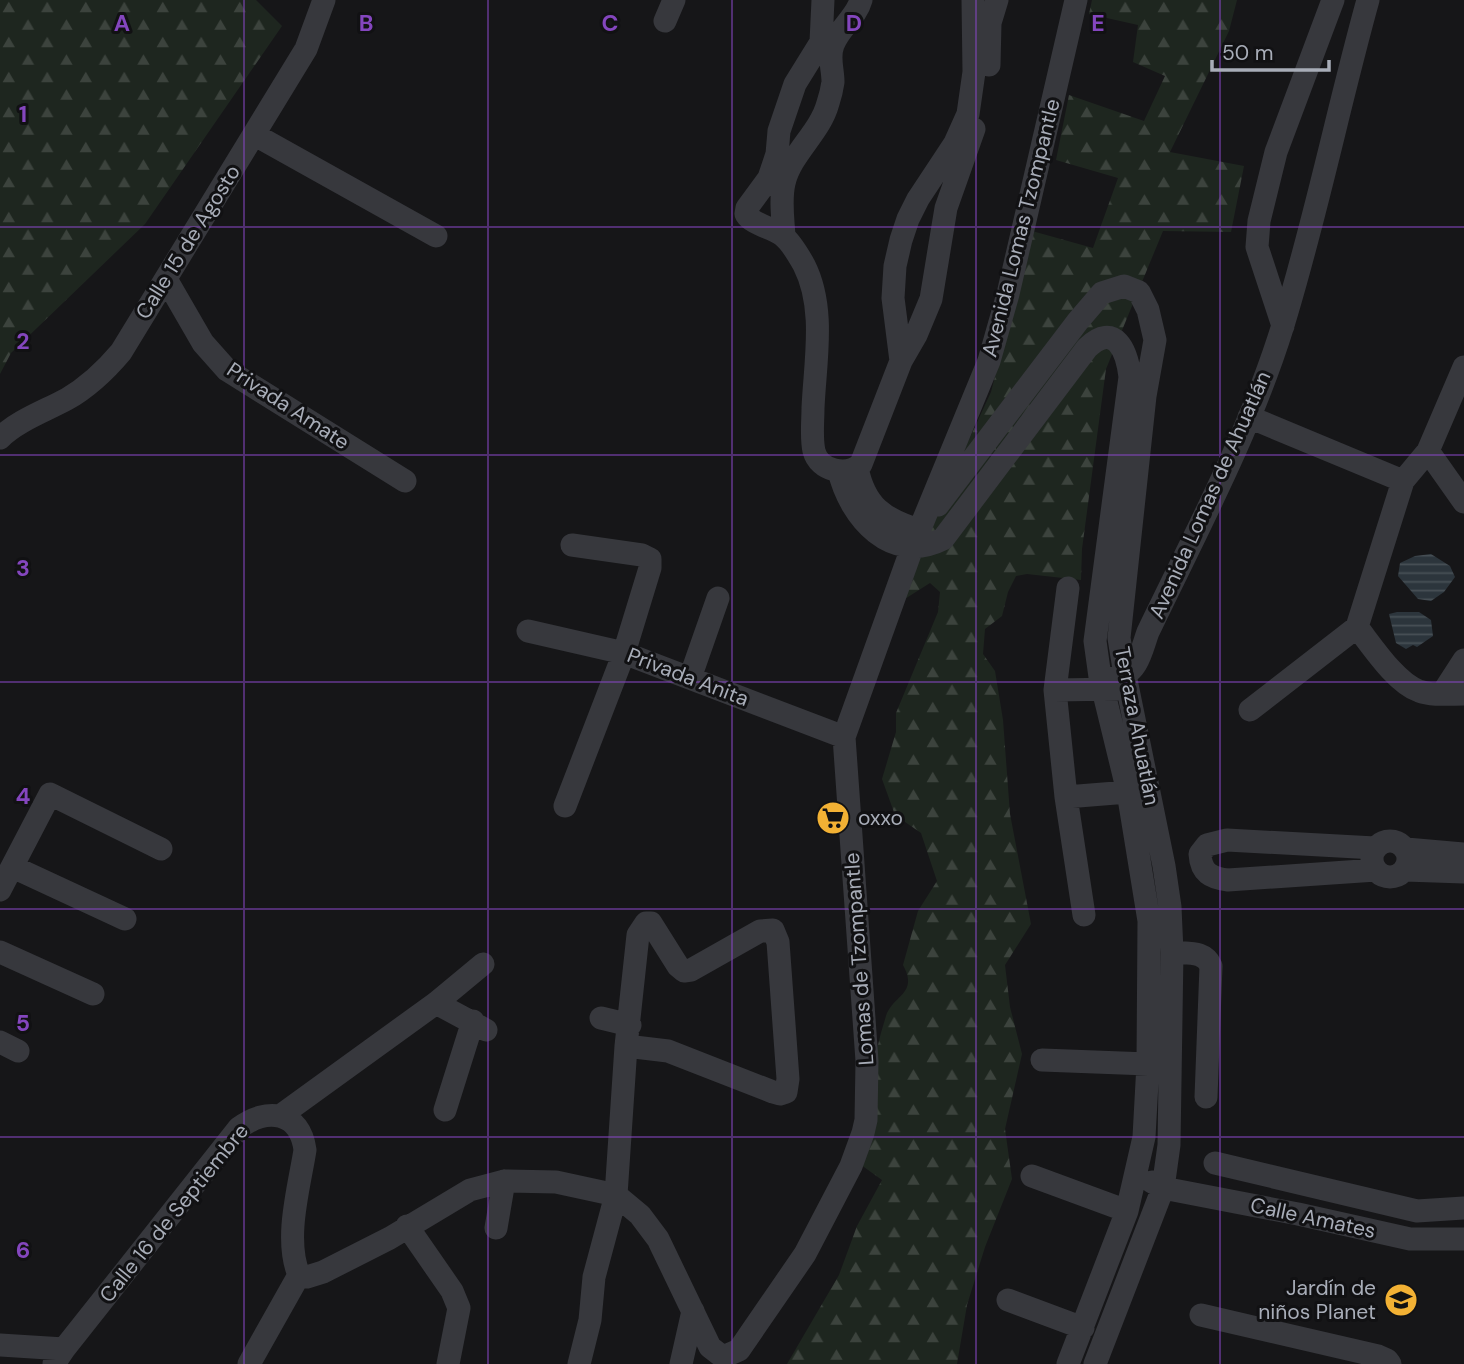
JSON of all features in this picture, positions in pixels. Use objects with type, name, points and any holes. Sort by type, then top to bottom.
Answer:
[{"type":"street","name":"Calle 15 de Agosto","points":[[0,438],[96,380],[121,352],[306,49],[324,0]]},
{"type":"street","points":[[823,0],[833,83],[827,106],[817,129],[800,152],[747,208],[746,214],[750,220],[784,236],[804,264],[816,303],[814,451],[824,465],[847,470],[861,464],[901,361],[916,335],[931,299],[946,208],[982,108],[982,74],[973,0]]},
{"type":"street","points":[[784,236],[776,180],[779,131],[795,84],[858,9],[861,0]]},
{"type":"street","points":[[901,361],[893,298],[895,266],[901,240],[918,199],[954,143],[968,114],[982,74],[996,0]]},
{"type":"street","name":"Avenida Lomas Tzompantle","points":[[916,539],[989,361],[1009,294],[1076,0]]},
{"type":"street","points":[[1283,326],[1257,247],[1259,221],[1276,152],[1333,0]]},
{"type":"street","name":"Avenida Lomas de Ahuatlán","points":[[1126,682],[1249,417],[1283,326],[1368,0]]},
{"type":"street","points":[[255,135],[436,236]]},
{"type":"street","name":"Privada Amate","points":[[166,278],[203,342],[227,370],[405,481]]},
{"type":"street","name":"Terraza Ahuatlán","points":[[1068,1364],[1127,1211],[1144,1137],[1148,1064],[1149,922],[1129,792],[1102,683],[1095,642],[1130,377],[1125,351],[1116,340],[1100,338],[1087,348],[943,539],[924,546],[916,539],[1078,321],[1102,293],[1124,286],[1139,292],[1148,310],[1156,340],[1145,396],[1119,638],[1170,907],[1172,952],[1168,1145],[1163,1188],[1096,1364]]},
{"type":"street","points":[[1250,710],[1357,627],[1403,481],[1428,452],[1464,368]]},
{"type":"street","points":[[1249,417],[1403,481]]},
{"type":"street","points":[[1428,452],[1464,502]]},
{"type":"street","points":[[847,470],[875,507],[916,539]]},
{"type":"street","name":"Lomas de Tzompantle","points":[[716,1358],[739,1350],[805,1254],[851,1166],[866,1120],[867,1061],[844,737],[916,539]]},
{"type":"street","points":[[565,806],[624,653],[650,568],[650,558],[642,555],[572,545]]},
{"type":"street","points":[[1068,588],[1055,690],[1066,797],[1084,915]]},
{"type":"street","points":[[690,678],[718,598]]},
{"type":"street","points":[[1357,627],[1387,664],[1408,684],[1420,691],[1453,694],[1464,660]]},
{"type":"street","name":"Privada Anita","points":[[528,631],[624,653],[844,737]]},
{"type":"street","points":[[1055,690],[1126,682]]},
{"type":"street","points":[[1066,797],[1129,792]]},
{"type":"street","points":[[0,890],[50,794],[161,849]]},
{"type":"street","points":[[1200,859],[1207,845],[1227,840],[1376,859],[1391,877],[1405,860],[1464,854]]},
{"type":"street","points":[[1376,859],[1385,841],[1391,841],[1402,845],[1405,860]]},
{"type":"street","points":[[1163,862],[1200,859]]},
{"type":"street","points":[[1200,859],[1207,874],[1213,878],[1228,880],[1376,859]]},
{"type":"street","points":[[1405,860],[1464,872]]},
{"type":"street","points":[[13,867],[125,919]]},
{"type":"street","points":[[579,1364],[590,1320],[594,1277],[616,1195],[628,1035],[638,935],[646,923],[651,923],[678,966],[684,971],[691,970],[760,931],[773,930],[777,936],[788,1079],[786,1092],[773,1092],[628,1035],[601,1018]]},
{"type":"street","points":[[0,952],[93,994]]},
{"type":"street","points":[[1172,952],[1202,954],[1212,965],[1206,1097]]},
{"type":"street","points":[[279,1116],[436,1003],[483,964]]},
{"type":"street","points":[[436,1003],[479,1026],[445,1110]]},
{"type":"street","points":[[1042,1060],[1148,1064]]},
{"type":"street","name":"Calle 16 de Septiembre","points":[[59,1356],[239,1128],[259,1116],[279,1116]]},
{"type":"street","points":[[279,1116],[299,1128],[304,1139],[305,1150],[292,1237],[294,1264],[299,1276]]},
{"type":"street","points":[[1144,1137],[1154,1138],[1168,1145]]},
{"type":"street","points":[[1215,1163],[1416,1211],[1464,1208]]},
{"type":"street","points":[[1138,1167],[1147,1179],[1163,1188]]},
{"type":"street","points":[[1032,1176],[1127,1211]]},
{"type":"street","points":[[299,1276],[307,1277],[323,1272],[470,1190],[504,1181],[555,1182],[616,1195],[640,1215],[650,1226],[716,1358]]},
{"type":"street","points":[[496,1228],[504,1181]]},
{"type":"street","name":"Calle Amates","points":[[1163,1188],[1410,1238],[1464,1239]]},
{"type":"street","points":[[408,1226],[452,1291],[459,1308],[448,1364]]},
{"type":"street","points":[[250,1364],[299,1276]]},
{"type":"street","points":[[1008,1300],[1083,1328]]},
{"type":"street","points":[[681,1364],[693,1311]]},
{"type":"street","points":[[1201,1315],[1378,1356],[1390,1364]]},
{"type":"street","points":[[0,1345],[59,1356]]},
{"type":"green space","points":[[0,0],[256,0],[282,26],[145,224],[11,353],[0,374]]},
{"type":"green space","points":[[1092,0],[1237,0],[1229,31],[1170,152],[1244,166],[1231,232],[1163,231],[1106,369],[1082,549],[1081,580],[1027,574],[1016,576],[1008,592],[1002,616],[985,629],[983,654],[995,671],[1003,720],[1010,814],[1031,924],[1005,965],[1010,1007],[1022,1054],[1005,1129],[1012,1179],[985,1247],[967,1305],[957,1364],[787,1364],[839,1275],[857,1226],[882,1180],[857,1162],[873,1070],[886,1016],[908,982],[903,965],[918,911],[937,881],[921,833],[895,815],[882,779],[896,732],[896,713],[938,612],[940,592],[930,583],[900,602],[907,574],[991,392],[1032,231],[1093,248],[1118,178],[1056,160],[1069,95],[1144,121],[1165,76],[1133,62],[1138,25],[1089,14]]},
{"type":"shaded area","points":[[1431,554],[1450,566],[1455,577],[1444,592],[1431,601],[1418,599],[1398,576],[1400,563],[1415,556]]},
{"type":"shaded area","points":[[1419,612],[1431,620],[1433,636],[1417,647],[1413,645],[1406,649],[1396,643],[1389,614]]},
{"type":"place","name":"oxxo","points":[[833,818]]},
{"type":"place","name":"Jardín de niños Planet","points":[[1401,1300]]}]
